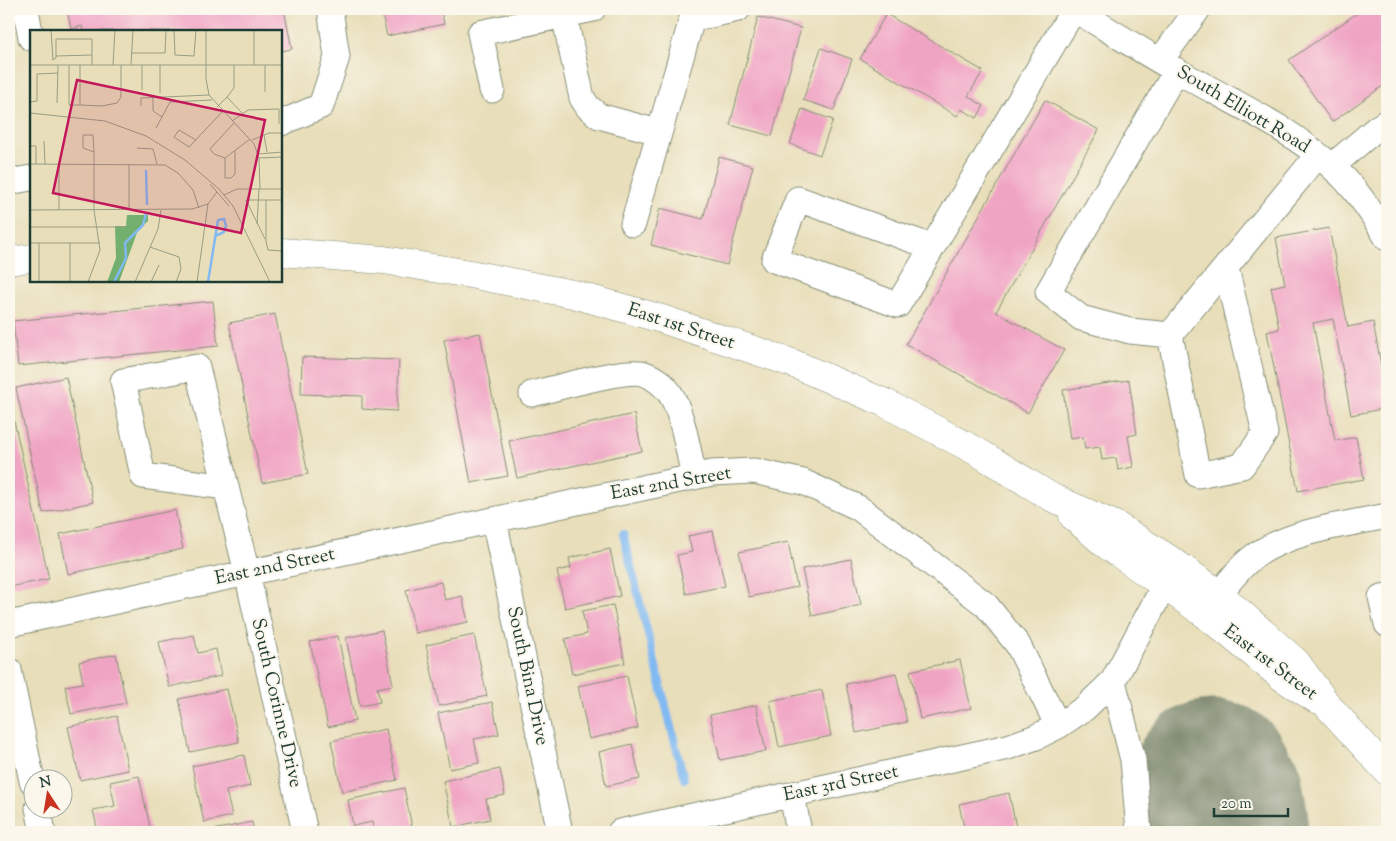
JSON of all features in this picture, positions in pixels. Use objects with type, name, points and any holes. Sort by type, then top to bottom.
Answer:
[{"type":"main road","name":"East 1st Street","points":[[282,252],[384,260],[573,294],[662,319],[792,363],[885,403],[976,451],[1051,497],[1117,526],[1169,559],[1219,594],[1296,662],[1328,706]]},
{"type":"main road","points":[[9,261],[30,258]]},
{"type":"main road","name":"East 1st Street","points":[[1051,497],[1104,543],[1205,614],[1282,677],[1328,706]]},
{"type":"main road","points":[[1328,706],[1387,771]]},
{"type":"street","points":[[26,9],[30,32]]},
{"type":"street","points":[[282,123],[320,106],[337,57],[330,9]]},
{"type":"street","points":[[492,90],[480,33],[593,9]]},
{"type":"street","points":[[632,224],[692,19],[738,9]]},
{"type":"street","points":[[932,247],[798,199],[774,260],[898,305],[1074,9]]},
{"type":"street","name":"South Elliott Road","points":[[1074,9],[1168,66],[1283,130],[1325,161],[1375,217],[1387,238]]},
{"type":"street","points":[[1170,335],[1130,331],[1081,318],[1048,292],[1198,9]]},
{"type":"street","points":[[564,15],[582,98],[588,107],[599,116],[658,132]]},
{"type":"street","points":[[1170,335],[1226,268],[1325,161],[1387,122]]},
{"type":"street","points":[[9,182],[30,178]]},
{"type":"street","points":[[1170,335],[1198,475],[1242,466],[1264,433],[1226,268]]},
{"type":"street","name":"South Corinne Drive","points":[[226,487],[143,476],[124,381],[197,368],[247,573],[305,832]]},
{"type":"street","points":[[532,394],[625,372],[644,373],[657,381],[670,393],[680,417],[694,477]]},
{"type":"street","name":"East 2nd Street","points":[[9,624],[712,473],[754,471],[803,482],[859,508],[986,605],[1018,645],[1058,726]]},
{"type":"street","points":[[1219,594],[1255,556],[1275,545],[1319,530],[1387,516]]},
{"type":"street","name":"South Bina Drive","points":[[494,520],[560,832]]},
{"type":"street","points":[[1058,726],[1085,708],[1113,681],[1164,586]]},
{"type":"street","points":[[1387,596],[1381,597],[1387,624]]},
{"type":"street","points":[[9,670],[29,768]]},
{"type":"street","points":[[1113,681],[1133,760],[1140,832]]},
{"type":"street","name":"East 3rd Street","points":[[620,832],[1008,747],[1036,737],[1058,726]]},
{"type":"street","points":[[792,795],[799,832]]},
{"type":"street","points":[[40,818],[43,832]]},
{"type":"building","points":[[67,9],[284,9],[292,49],[282,51],[282,30],[83,30],[82,26],[71,29]]},
{"type":"building","points":[[381,9],[441,9],[444,24],[387,36]]},
{"type":"building","points":[[1363,9],[1387,9],[1387,83],[1332,122],[1289,60]]},
{"type":"building","points":[[886,14],[983,71],[968,96],[984,106],[977,118],[961,109],[957,116],[860,59]]},
{"type":"building","points":[[758,17],[801,28],[772,136],[730,125]]},
{"type":"building","points":[[821,48],[852,59],[834,110],[803,100]]},
{"type":"building","points":[[1045,100],[1099,130],[996,312],[1064,350],[1028,413],[906,344]]},
{"type":"building","points":[[802,109],[833,120],[820,155],[790,144]]},
{"type":"building","points":[[719,157],[753,166],[727,265],[651,245],[660,208],[703,219]]},
{"type":"building","points":[[1329,228],[1348,327],[1373,322],[1387,397],[1387,408],[1351,415],[1333,319],[1313,323],[1335,441],[1356,437],[1364,479],[1298,491],[1267,332],[1279,329],[1271,287],[1285,284],[1276,238]]},
{"type":"building","points":[[213,301],[218,346],[18,366],[13,321]]},
{"type":"building","points":[[275,314],[308,474],[262,483],[229,323]]},
{"type":"building","points":[[480,333],[508,476],[471,483],[444,340]]},
{"type":"building","points":[[302,357],[399,360],[397,411],[362,409],[362,396],[301,394]]},
{"type":"building","points":[[66,377],[93,502],[43,513],[16,388]]},
{"type":"building","points":[[1129,380],[1137,434],[1128,436],[1133,467],[1118,470],[1116,458],[1102,460],[1100,447],[1085,449],[1083,437],[1070,439],[1063,390]]},
{"type":"building","points":[[9,398],[49,579],[9,587]]},
{"type":"building","points":[[634,414],[642,451],[517,478],[509,441]]},
{"type":"building","points":[[175,510],[183,549],[68,574],[60,534]]},
{"type":"building","points":[[713,531],[725,586],[686,594],[677,555],[692,552],[688,536]]},
{"type":"building","points":[[788,542],[797,587],[749,597],[739,552]]},
{"type":"building","points":[[610,549],[620,596],[565,608],[557,571],[571,568],[569,558]]},
{"type":"building","points":[[851,559],[861,605],[812,616],[802,569]]},
{"type":"building","points":[[441,582],[445,600],[462,596],[468,622],[415,633],[406,590]]},
{"type":"building","points":[[613,605],[625,663],[572,674],[565,639],[587,634],[582,611]]},
{"type":"building","points":[[382,630],[393,685],[377,688],[380,702],[360,706],[346,638]]},
{"type":"building","points":[[194,635],[198,653],[216,649],[221,676],[169,687],[159,642]]},
{"type":"building","points":[[474,635],[487,696],[439,706],[426,645]]},
{"type":"building","points":[[338,636],[355,721],[328,727],[310,642]]},
{"type":"building","points":[[116,654],[126,703],[71,714],[65,686],[83,683],[79,662]]},
{"type":"building","points":[[960,660],[971,708],[920,719],[910,671]]},
{"type":"building","points":[[896,673],[907,722],[856,733],[846,684]]},
{"type":"building","points":[[627,676],[638,728],[589,739],[578,686]]},
{"type":"building","points":[[227,689],[239,742],[190,752],[179,699]]},
{"type":"building","points":[[822,690],[831,736],[779,747],[770,701]]},
{"type":"building","points":[[492,702],[499,734],[474,739],[479,763],[450,769],[438,713]]},
{"type":"building","points":[[756,705],[766,751],[720,760],[710,715]]},
{"type":"building","points":[[117,716],[128,770],[80,780],[68,727]]},
{"type":"building","points":[[386,729],[397,780],[342,792],[331,741]]},
{"type":"building","points":[[632,744],[640,779],[606,786],[599,752]]},
{"type":"building","points":[[244,755],[250,786],[226,791],[232,816],[204,822],[192,766]]},
{"type":"building","points":[[500,769],[505,795],[486,799],[490,819],[453,827],[443,781]]},
{"type":"building","points":[[139,776],[151,832],[98,832],[93,810],[115,806],[110,782]]},
{"type":"building","points":[[404,788],[413,832],[374,832],[372,822],[353,826],[348,800]]},
{"type":"building","points":[[1009,793],[1017,832],[965,832],[959,804]]},
{"type":"building","points":[[252,822],[254,832],[208,832],[208,831]]},
{"type":"waterway","points":[[623,534],[684,779]]},
{"type":"taxiway","points":[[1213,782],[1231,768],[1256,767],[1268,776],[1275,815],[1275,832]]},
{"type":"runway","points":[[1213,782],[1215,832]]}]
